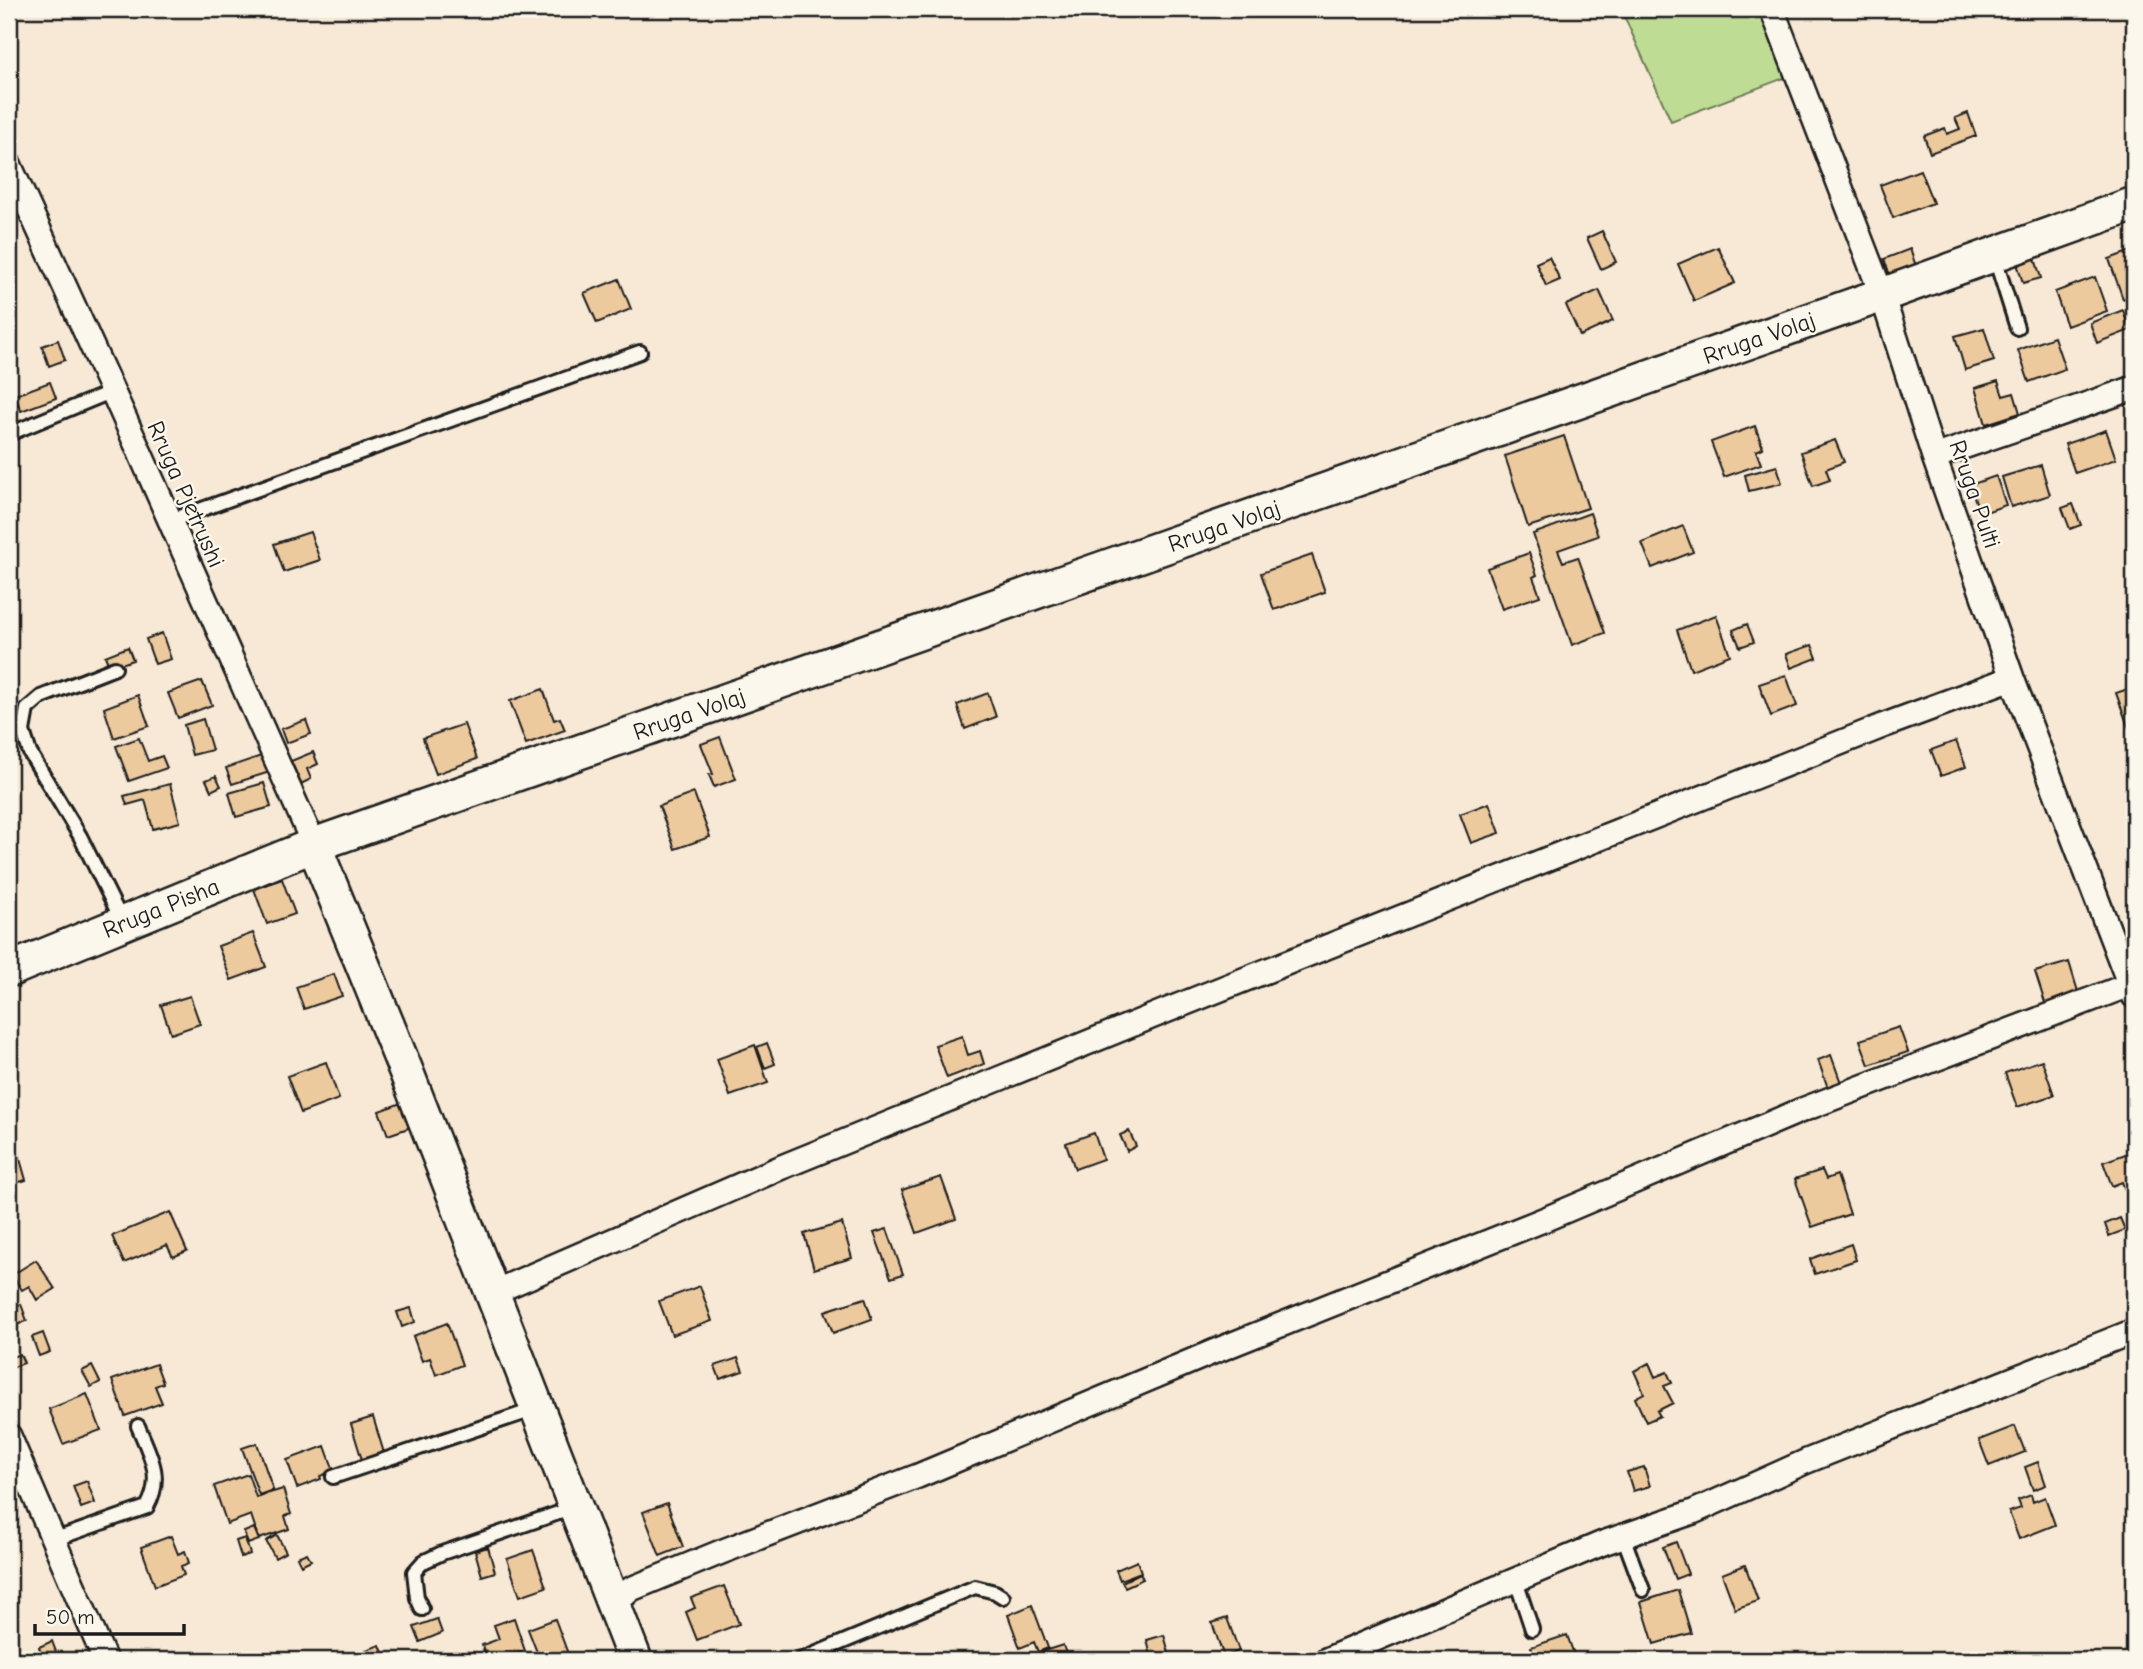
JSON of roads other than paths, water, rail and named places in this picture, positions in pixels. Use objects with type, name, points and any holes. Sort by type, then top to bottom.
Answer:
[{"type":"street","name":"Rruga Pulti","points":[[1772,9],[1882,295],[1934,457],[2012,678],[2133,988]]},
{"type":"street","name":"Rruga Pjetrushi","points":[[9,164],[113,391],[314,845]]},
{"type":"street","name":"Rruga Volaj","points":[[314,845],[1882,295],[2134,204]]},
{"type":"street","points":[[1934,457],[2134,388]]},
{"type":"street","points":[[492,1293],[782,1167],[1117,1030],[1872,730],[2012,678]]},
{"type":"street","points":[[314,845],[406,1071],[635,1660]]},
{"type":"street","name":"Rruga Pisha","points":[[9,970],[314,845]]},
{"type":"street","points":[[614,1605],[631,1589],[918,1476],[1802,1110],[2133,988]]},
{"type":"street","points":[[1326,1660],[1623,1536],[1693,1512],[1807,1461],[2134,1331]]},
{"type":"street","points":[[9,1436],[105,1660]]},
{"type":"lane","points":[[1994,254],[2017,328]]},
{"type":"lane","points":[[169,521],[640,352]]},
{"type":"lane","points":[[9,434],[113,391]]},
{"type":"lane","points":[[115,668],[41,697],[27,709],[23,731],[30,753],[80,836],[123,923]]},
{"type":"lane","points":[[333,1477],[536,1409]]},
{"type":"lane","points":[[53,1541],[147,1507],[155,1493],[156,1471],[138,1426]]},
{"type":"lane","points":[[422,1609],[417,1598],[414,1572],[423,1562],[577,1507]]},
{"type":"lane","points":[[1623,1536],[1643,1590]]},
{"type":"lane","points":[[1516,1581],[1532,1629]]},
{"type":"lane","points":[[800,1660],[975,1587],[1003,1597]]}]
